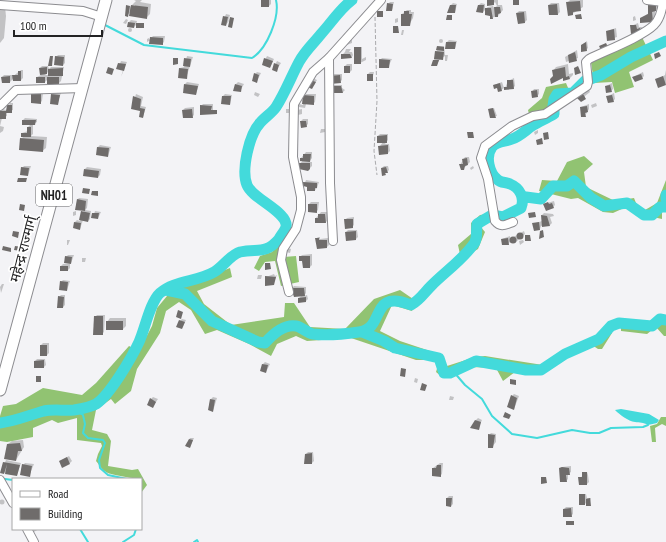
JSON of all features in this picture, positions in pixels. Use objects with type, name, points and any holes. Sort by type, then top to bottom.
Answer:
[{"type":"highway","name":"महेन्द्र राज्मार्ग्","points":[[0,390],[106,0]]},
{"type":"street","points":[[513,222],[503,226],[498,225],[494,216],[488,179],[481,158],[485,146],[519,122],[533,116],[545,114],[587,86],[588,80],[586,66],[589,59],[642,34],[654,25],[660,18],[664,1],[647,0]]},
{"type":"street","points":[[290,292],[280,260],[283,249],[300,220],[301,210],[301,197],[293,157],[294,104],[313,72],[329,58],[378,3]]},
{"type":"street","points":[[0,5],[83,11],[102,17]]},
{"type":"street","points":[[329,58],[330,183],[333,241]]},
{"type":"street","points":[[0,106],[16,90],[82,88]]},
{"type":"street","points":[[0,480],[12,501]]},
{"type":"street","points":[[28,530],[34,542]]},
{"type":"path","points":[[377,175],[374,151],[378,102],[374,28],[378,3]]},
{"type":"green space","points":[[642,37],[653,60],[629,72],[634,87],[615,93],[612,82],[594,83],[591,62]]},
{"type":"green space","points":[[566,83],[571,95],[545,112],[529,114],[528,110],[542,98],[546,87]]},
{"type":"green space","points":[[584,156],[593,164],[584,172],[586,187],[615,201],[634,198],[638,208],[645,210],[657,203],[666,180],[666,204],[662,213],[662,219],[653,217],[645,220],[629,208],[624,208],[613,213],[603,212],[578,198],[571,199],[539,191],[542,180],[557,181],[567,162]]},
{"type":"green space","points":[[489,214],[491,220],[480,226],[485,232],[478,249],[461,259],[458,245],[471,234],[471,223],[480,215]]},
{"type":"green space","points":[[278,244],[282,246],[284,257],[296,256],[299,282],[281,286],[275,261],[265,262],[259,271],[254,268],[260,256],[272,252]]},
{"type":"green space","points":[[230,268],[232,277],[197,291],[204,304],[231,325],[284,317],[285,303],[294,303],[310,327],[345,329],[374,299],[400,290],[416,301],[412,311],[392,305],[380,331],[400,341],[442,355],[447,366],[475,357],[485,356],[543,365],[554,360],[558,364],[532,374],[515,372],[503,381],[496,368],[471,367],[442,377],[436,372],[439,362],[432,360],[416,360],[351,338],[307,341],[296,336],[277,344],[271,356],[249,344],[217,330],[205,334],[191,310],[179,302],[166,311],[160,333],[137,369],[131,391],[115,404],[111,399],[96,410],[92,430],[107,434],[111,441],[108,466],[132,470],[138,469],[147,485],[142,492],[142,478],[124,477],[110,474],[100,466],[96,461],[102,446],[101,443],[77,440],[77,418],[58,423],[52,420],[33,428],[33,437],[7,442],[0,441],[0,416],[3,406],[16,404],[43,388],[82,395],[96,383],[129,346],[139,351],[152,326],[157,308],[167,296],[186,285]]},
{"type":"green space","points":[[666,316],[666,336],[664,336],[656,327],[647,334],[621,331],[621,322],[650,324]]},
{"type":"green space","points":[[612,323],[612,333],[602,349],[598,349],[592,345],[591,341]]},
{"type":"green space","points":[[661,417],[666,417],[666,426],[662,424],[655,428],[656,442],[652,442],[650,426],[657,424]]},
{"type":"water","points":[[621,409],[649,414],[659,420],[657,423],[648,425],[632,421],[624,418],[615,410]]},
{"type":"building","points":[[261,0],[269,0],[269,7],[261,7]]},
{"type":"building","points":[[487,0],[494,0],[494,5],[487,6]]},
{"type":"building","points":[[513,0],[519,0],[519,5],[513,5]]},
{"type":"building","points":[[580,1],[581,11],[573,12],[573,15],[568,16],[566,2]]},
{"type":"building","points":[[387,3],[393,4],[392,11],[386,11]]},
{"type":"building","points":[[557,4],[558,15],[549,15],[548,5]]},
{"type":"building","points":[[656,4],[656,11],[652,12],[653,22],[640,23],[640,18],[648,14],[648,5]]},
{"type":"building","points":[[126,5],[130,6],[128,17],[125,16]]},
{"type":"building","points":[[131,5],[148,7],[147,19],[129,16]]},
{"type":"building","points":[[450,5],[456,5],[455,13],[447,13]]},
{"type":"building","points":[[478,5],[484,5],[483,13],[476,12]]},
{"type":"building","points":[[494,7],[500,7],[501,13],[498,14],[498,17],[495,17]]},
{"type":"building","points":[[485,8],[491,8],[493,19],[490,19],[490,16],[485,15]]},
{"type":"building","points":[[377,11],[383,11],[383,17],[377,17]]},
{"type":"building","points":[[404,11],[409,11],[409,14],[412,14],[410,26],[401,26],[401,14],[404,14]]},
{"type":"building","points":[[524,12],[525,23],[518,24],[516,13]]},
{"type":"building","points":[[581,14],[582,19],[576,19],[575,15]]},
{"type":"building","points":[[447,15],[452,15],[452,20],[446,20]]},
{"type":"building","points":[[223,16],[228,17],[226,26],[221,25]]},
{"type":"building","points":[[230,17],[234,18],[232,28],[228,27]]},
{"type":"building","points":[[128,22],[135,23],[134,28],[127,27]]},
{"type":"building","points":[[136,23],[144,23],[144,28],[136,28]]},
{"type":"building","points":[[630,25],[636,25],[637,29],[640,28],[640,33],[631,34]]},
{"type":"building","points":[[393,26],[398,26],[399,33],[393,33]]},
{"type":"building","points":[[614,29],[615,40],[607,41],[606,31]]},
{"type":"building","points":[[150,37],[163,38],[163,45],[149,44]]},
{"type":"building","points":[[446,42],[456,42],[455,49],[445,49]]},
{"type":"building","points":[[586,42],[587,51],[581,52],[581,45]]},
{"type":"building","points":[[606,43],[608,47],[601,50],[599,46]]},
{"type":"building","points":[[437,46],[444,47],[444,51],[436,50]]},
{"type":"building","points":[[354,47],[361,47],[361,64],[354,64]]},
{"type":"building","points":[[435,51],[444,52],[443,60],[434,59]]},
{"type":"building","points":[[575,52],[577,61],[569,63],[568,55]]},
{"type":"building","points":[[659,52],[661,56],[655,59],[654,54]]},
{"type":"building","points":[[341,54],[350,54],[352,58],[341,59]]},
{"type":"building","points":[[50,56],[53,56],[52,66],[48,66]]},
{"type":"building","points":[[55,56],[64,57],[63,66],[54,65]]},
{"type":"building","points":[[173,58],[178,58],[178,64],[173,65]]},
{"type":"building","points":[[184,58],[191,59],[190,67],[183,66]]},
{"type":"building","points":[[264,58],[273,61],[270,68],[262,65]]},
{"type":"building","points":[[379,59],[390,60],[389,68],[379,68]]},
{"type":"building","points":[[433,60],[439,60],[437,66],[431,66]]},
{"type":"building","points":[[118,63],[126,64],[124,71],[116,69]]},
{"type":"building","points":[[274,63],[279,65],[277,72],[272,70]]},
{"type":"building","points":[[344,66],[350,66],[350,73],[344,73]]},
{"type":"building","points":[[578,66],[581,73],[575,75],[574,68]]},
{"type":"building","points":[[47,67],[47,74],[40,75],[39,68]]},
{"type":"building","points":[[108,67],[114,69],[112,75],[106,73]]},
{"type":"building","points":[[565,67],[566,77],[569,76],[570,79],[563,81],[563,78],[551,84],[550,79],[553,76],[552,70]]},
{"type":"building","points":[[63,68],[63,76],[48,76],[48,69]]},
{"type":"building","points":[[179,68],[188,69],[187,79],[178,78]]},
{"type":"building","points":[[18,71],[21,71],[21,81],[13,81],[12,75],[18,75]]},
{"type":"building","points":[[254,73],[259,75],[257,83],[252,81]]},
{"type":"building","points":[[367,74],[373,74],[373,81],[367,81]]},
{"type":"building","points":[[641,74],[643,79],[635,82],[632,77]]},
{"type":"building","points":[[340,75],[341,83],[330,84],[330,76]]},
{"type":"building","points":[[10,76],[10,83],[2,83],[1,77]]},
{"type":"building","points":[[663,76],[666,85],[658,88],[655,79]]},
{"type":"building","points":[[36,77],[45,77],[45,83],[36,83]]},
{"type":"building","points":[[47,77],[59,77],[59,84],[47,84]]},
{"type":"building","points":[[310,80],[316,82],[312,89],[307,87]]},
{"type":"building","points":[[507,80],[513,80],[514,89],[504,90],[504,87],[507,87]]},
{"type":"building","points":[[500,83],[502,91],[498,92],[497,88],[494,89],[493,85]]},
{"type":"building","points":[[184,84],[198,86],[196,95],[183,93]]},
{"type":"building","points":[[235,84],[242,86],[241,92],[233,91]]},
{"type":"building","points":[[610,85],[612,92],[606,93],[605,86]]},
{"type":"building","points":[[330,86],[341,86],[343,93],[330,93]]},
{"type":"building","points":[[537,90],[538,97],[532,98],[531,91]]},
{"type":"building","points":[[31,94],[41,94],[41,104],[31,103]]},
{"type":"building","points":[[51,94],[60,95],[58,105],[50,104]]},
{"type":"building","points":[[583,94],[586,99],[581,102],[577,98]]},
{"type":"building","points":[[303,95],[314,96],[314,105],[302,104]]},
{"type":"building","points":[[612,95],[614,102],[608,103],[606,96]]},
{"type":"building","points":[[133,96],[141,99],[140,108],[145,109],[143,118],[139,117],[140,111],[131,109]]},
{"type":"building","points":[[222,96],[231,96],[230,105],[221,104]]},
{"type":"building","points":[[7,105],[12,105],[12,113],[6,113],[6,119],[0,119],[0,111],[6,111]]},
{"type":"building","points":[[200,105],[212,106],[211,110],[217,110],[217,114],[200,115]]},
{"type":"building","points":[[587,106],[588,112],[585,113],[586,117],[581,117],[580,107]]},
{"type":"building","points":[[493,108],[496,118],[490,118],[488,109]]},
{"type":"building","points":[[192,109],[193,118],[183,118],[182,110]]},
{"type":"building","points":[[22,120],[36,120],[35,125],[22,125]]},
{"type":"building","points":[[300,121],[306,121],[307,127],[301,128]]},
{"type":"building","points":[[27,127],[31,127],[31,137],[21,137],[21,133],[27,133]]},
{"type":"building","points":[[467,132],[473,132],[474,138],[468,138]]},
{"type":"building","points":[[548,132],[549,139],[544,140],[543,133]]},
{"type":"building","points":[[387,135],[387,143],[377,143],[377,136]]},
{"type":"building","points":[[20,138],[44,140],[43,152],[19,150]]},
{"type":"building","points":[[542,138],[543,144],[537,145],[536,140]]},
{"type":"building","points":[[388,145],[388,154],[379,155],[378,146]]},
{"type":"building","points":[[97,147],[109,148],[108,157],[96,155]]},
{"type":"building","points":[[303,154],[311,154],[310,162],[300,161],[300,158],[303,158]]},
{"type":"building","points":[[467,158],[468,165],[465,166],[464,170],[461,170],[459,164],[463,164],[462,159]]},
{"type":"building","points":[[299,163],[310,163],[310,169],[308,171],[299,169]]},
{"type":"building","points":[[21,167],[29,168],[28,176],[20,175]]},
{"type":"building","points":[[386,167],[388,173],[385,173],[386,175],[382,176],[381,168]]},
{"type":"building","points":[[84,169],[99,171],[98,178],[83,176]]},
{"type":"building","points":[[18,178],[27,178],[26,182],[17,182]]},
{"type":"building","points":[[303,182],[317,183],[317,188],[315,188],[315,191],[307,191],[307,187],[303,186]]},
{"type":"building","points":[[83,188],[90,189],[89,194],[82,193]]},
{"type":"building","points":[[92,191],[98,191],[98,196],[91,195]]},
{"type":"building","points":[[77,199],[86,201],[85,211],[75,210]]},
{"type":"building","points":[[548,202],[549,204],[552,203],[554,208],[546,211],[543,204]]},
{"type":"building","points":[[20,204],[25,205],[24,211],[19,210]]},
{"type":"building","points":[[308,204],[317,204],[317,213],[308,212]]},
{"type":"building","points":[[81,211],[90,213],[88,222],[79,220]]},
{"type":"building","points":[[535,212],[536,217],[529,218],[528,213]]},
{"type":"building","points":[[92,213],[99,213],[98,219],[91,218]]},
{"type":"building","points":[[318,214],[325,214],[326,223],[315,223],[315,218],[318,218]]},
{"type":"building","points":[[541,215],[547,216],[550,226],[542,227]]},
{"type":"building","points":[[344,219],[353,219],[353,228],[345,229]]},
{"type":"building","points":[[74,222],[81,223],[80,230],[73,228]]},
{"type":"building","points":[[539,222],[540,230],[534,231],[532,223]]},
{"type":"building","points":[[543,230],[544,237],[539,239],[540,231]]},
{"type":"building","points":[[13,231],[19,232],[18,238],[12,236]]},
{"type":"building","points":[[356,231],[356,240],[346,241],[345,232]]},
{"type":"building","points":[[520,232],[524,236],[520,240],[516,236]]},
{"type":"building","points":[[525,235],[530,235],[531,241],[525,241]]},
{"type":"building","points":[[513,236],[516,237],[516,243],[513,244],[510,243],[509,240],[510,237]]},
{"type":"building","points":[[315,238],[319,238],[319,240],[327,240],[327,248],[317,249]]},
{"type":"building","points":[[508,238],[509,245],[502,245],[501,239]]},
{"type":"building","points":[[3,246],[11,248],[11,252],[2,250]]},
{"type":"building","points":[[15,246],[22,247],[21,251],[14,250]]},
{"type":"building","points":[[65,256],[72,257],[71,264],[64,263]]},
{"type":"building","points":[[299,256],[310,256],[310,268],[303,268],[302,261],[299,261]]},
{"type":"building","points":[[265,263],[270,263],[271,269],[265,270]]},
{"type":"building","points":[[60,266],[68,266],[68,271],[60,271]]},
{"type":"building","points":[[265,276],[276,277],[274,285],[265,286]]},
{"type":"building","points":[[60,281],[68,282],[67,291],[59,290]]},
{"type":"building","points":[[291,288],[304,288],[305,296],[294,297]]},
{"type":"building","points":[[58,296],[64,297],[63,308],[57,308]]},
{"type":"building","points":[[306,297],[306,302],[298,303],[298,298]]},
{"type":"building","points":[[178,310],[183,312],[181,319],[176,317]]},
{"type":"building","points":[[94,316],[103,316],[103,335],[93,335]]},
{"type":"building","points":[[179,320],[185,322],[182,329],[176,327]]},
{"type":"building","points":[[106,321],[123,321],[123,330],[106,330]]},
{"type":"building","points":[[40,345],[47,345],[47,356],[40,356]]},
{"type":"building","points":[[44,360],[44,368],[34,368],[34,361]]},
{"type":"building","points":[[262,364],[268,365],[266,373],[260,371]]},
{"type":"building","points":[[401,368],[406,369],[405,377],[400,376]]},
{"type":"building","points":[[36,376],[41,376],[41,382],[36,382]]},
{"type":"building","points":[[510,379],[516,380],[516,385],[510,384]]},
{"type":"building","points":[[422,383],[427,385],[425,391],[420,390]]},
{"type":"building","points":[[511,395],[517,398],[514,410],[507,407]]},
{"type":"building","points":[[150,398],[156,402],[153,408],[147,405]]},
{"type":"building","points":[[210,399],[215,400],[213,412],[208,410]]},
{"type":"building","points":[[505,412],[511,415],[509,419],[503,417]]},
{"type":"building","points":[[475,420],[481,422],[479,430],[470,428]]},
{"type":"building","points":[[488,434],[495,435],[493,448],[488,448]]},
{"type":"building","points":[[189,439],[193,440],[190,448],[185,446]]},
{"type":"building","points":[[20,443],[22,451],[18,451],[16,461],[4,459],[7,444]]},
{"type":"building","points":[[312,453],[312,464],[304,464],[305,454]]},
{"type":"building","points":[[67,457],[70,464],[62,468],[59,461]]},
{"type":"building","points":[[3,462],[20,465],[17,476],[5,474],[7,464],[4,474],[0,473]]},
{"type":"building","points":[[22,464],[32,466],[30,477],[20,475]]},
{"type":"building","points":[[437,465],[441,465],[441,477],[432,476],[432,468],[436,468]]},
{"type":"building","points":[[559,468],[569,468],[570,475],[566,475],[567,482],[560,482]]},
{"type":"building","points":[[582,472],[587,472],[587,485],[579,485],[578,477],[582,477]]},
{"type":"building","points":[[541,477],[546,477],[547,483],[541,484]]},
{"type":"building","points":[[579,494],[585,494],[585,505],[579,505]]},
{"type":"building","points":[[446,498],[452,498],[451,507],[446,506]]},
{"type":"building","points":[[590,498],[591,506],[586,506],[586,499]]},
{"type":"building","points":[[571,508],[572,517],[563,517],[563,509]]},
{"type":"building","points":[[566,521],[574,521],[574,525],[566,525]]},
{"type":"waterway","points":[[105,25],[144,45],[252,58],[263,48],[271,32],[276,15],[276,0]]},
{"type":"waterway","points":[[0,423],[44,411],[74,410],[96,404],[108,393],[131,357],[139,342],[153,303],[160,293],[179,283],[200,278],[214,272],[230,258],[240,252],[265,249],[270,247],[279,239],[286,227],[285,221],[282,216],[250,190],[245,179],[249,144],[256,128],[279,102],[304,54],[339,12],[352,0]]},
{"type":"waterway","points":[[553,106],[554,99],[557,94],[573,93],[585,81],[601,75],[631,57],[666,41]]},
{"type":"waterway","points":[[166,290],[185,294],[212,321],[258,342],[265,343],[283,328],[292,326],[296,326],[318,335],[359,332],[367,329],[373,324],[383,305],[389,302],[398,301],[411,305],[419,299],[475,243],[477,224],[492,215],[503,217],[521,208],[522,197],[519,191],[514,186],[499,181],[492,174],[488,160],[490,151],[496,144],[515,138],[532,126],[554,114],[554,110]]},
{"type":"waterway","points":[[523,199],[526,197],[541,199],[553,186],[567,186],[574,181],[591,198],[604,206],[627,203],[644,215],[652,215],[660,207],[666,207]]},
{"type":"waterway","points":[[362,332],[384,341],[395,348],[439,358],[444,373],[450,373],[476,361],[526,370],[541,370],[565,354],[599,339],[611,326],[619,323],[652,326],[660,319],[666,320]]},
{"type":"waterway","points":[[453,371],[465,385],[482,399],[492,416],[512,434],[537,438],[572,430],[599,433],[611,428],[643,427],[648,425]]},
{"type":"waterway","points":[[75,410],[83,415],[85,424],[83,433],[88,438],[103,440],[105,443],[99,460],[100,468],[108,475],[122,478]]},
{"type":"waterway","points":[[5,479],[12,480]]},
{"type":"waterway","points":[[81,530],[88,542]]},
{"type":"waterway","points":[[123,542],[134,535],[136,530]]},
{"type":"waterway","points":[[194,542],[197,540],[198,542]]}]
